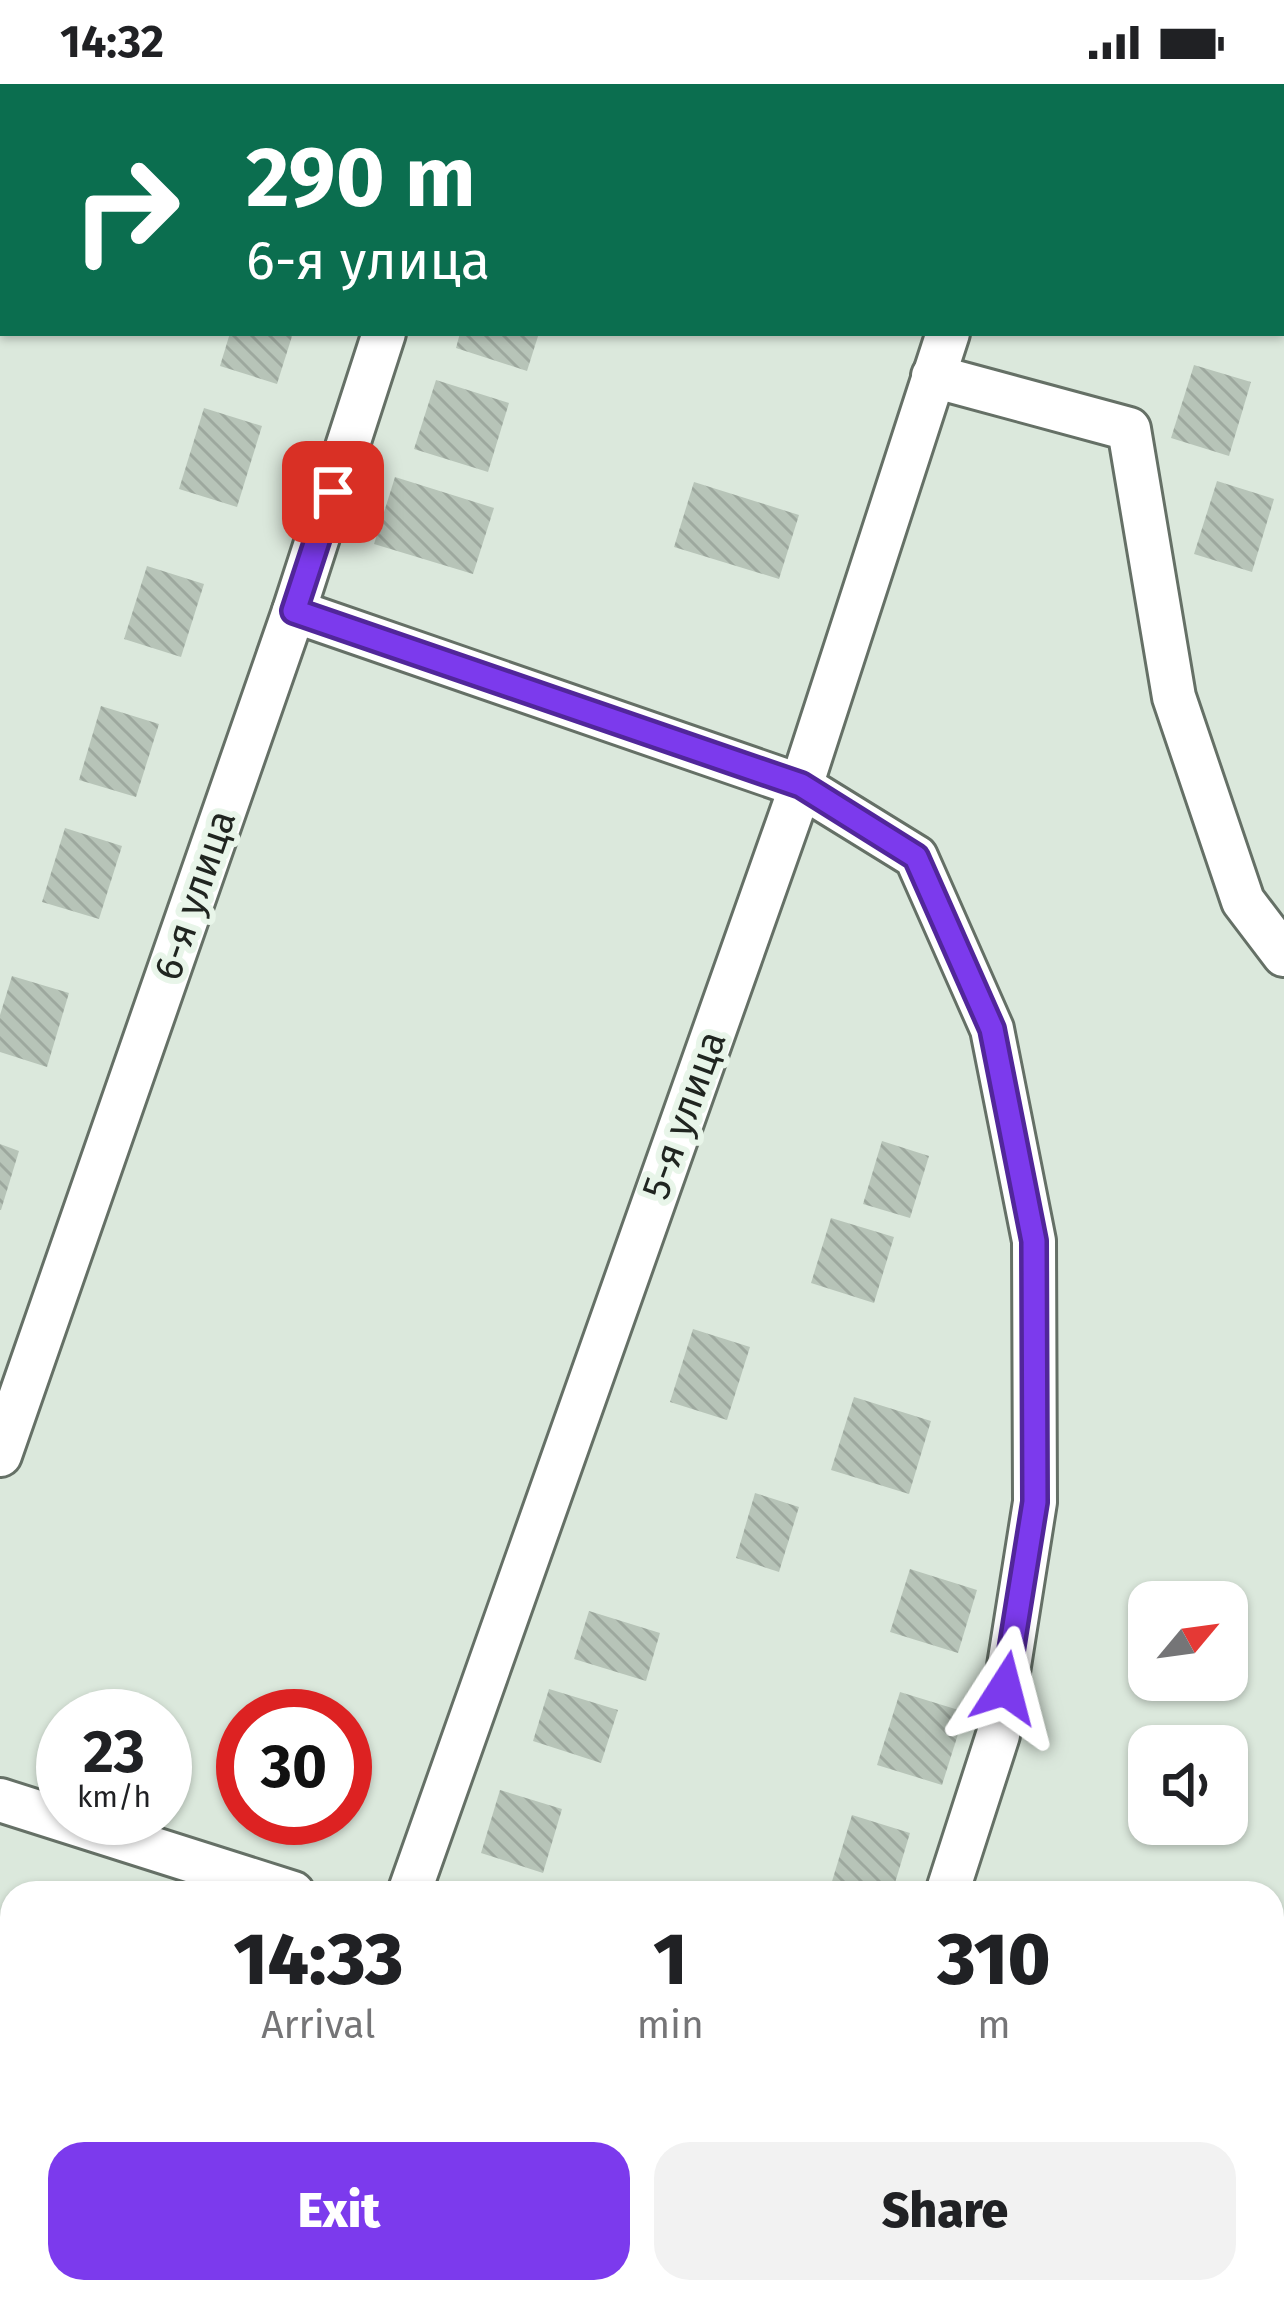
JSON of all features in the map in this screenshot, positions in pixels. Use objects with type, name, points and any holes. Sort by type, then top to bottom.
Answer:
[{"type":"street","name":"6-я улица","points":[[0,1455],[294,611],[383,336]]},
{"type":"street","name":"5-я улица","points":[[413,1881],[801,785],[947,336]]},
{"type":"street","points":[[933,376],[1129,429],[1174,697],[1243,901],[1284,955]]},
{"type":"street","points":[[294,611],[801,785],[916,857],[992,1029],[1034,1241],[1035,1502],[998,1735],[951,1881]]},
{"type":"street","points":[[0,1800],[255,1881]]},
{"type":"building","points":[[229,336],[292,336],[277,384],[220,366]]},
{"type":"building","points":[[459,336],[538,336],[527,371],[456,348]]},
{"type":"building","points":[[1194,365],[1251,382],[1229,456],[1171,438]]},
{"type":"building","points":[[436,380],[509,403],[488,472],[414,449]]},
{"type":"building","points":[[204,408],[262,426],[237,507],[179,489]]},
{"type":"building","points":[[395,477],[494,508],[473,574],[374,544]]},
{"type":"building","points":[[1217,481],[1274,499],[1252,572],[1194,554]]},
{"type":"building","points":[[694,482],[799,515],[779,579],[674,547]]},
{"type":"building","points":[[147,566],[204,584],[181,657],[124,639]]},
{"type":"building","points":[[101,706],[159,724],[136,797],[79,780]]},
{"type":"building","points":[[65,828],[122,846],[99,919],[42,902]]},
{"type":"building","points":[[12,976],[69,993],[47,1067],[0,1052],[0,1015]]},
{"type":"building","points":[[882,1141],[929,1156],[910,1218],[863,1204]]},
{"type":"building","points":[[0,1144],[19,1151],[1,1210],[0,1210]]},
{"type":"building","points":[[831,1218],[894,1237],[874,1303],[811,1283]]},
{"type":"building","points":[[693,1329],[750,1347],[727,1420],[670,1402]]},
{"type":"building","points":[[854,1397],[931,1421],[909,1494],[831,1470]]},
{"type":"building","points":[[755,1493],[799,1507],[779,1572],[736,1558]]},
{"type":"building","points":[[910,1569],[977,1590],[958,1653],[890,1632]]},
{"type":"building","points":[[589,1611],[660,1633],[646,1681],[574,1659]]},
{"type":"building","points":[[549,1689],[618,1710],[601,1763],[533,1741]]},
{"type":"building","points":[[900,1692],[965,1712],[942,1785],[877,1765]]},
{"type":"building","points":[[500,1790],[562,1809],[543,1873],[481,1853]]},
{"type":"building","points":[[852,1815],[910,1833],[896,1881],[832,1881]]},
{"type":"route","points":[[333,492],[294,611],[801,785],[916,857],[992,1029],[1034,1241],[1035,1502],[1005,1688]]}]
